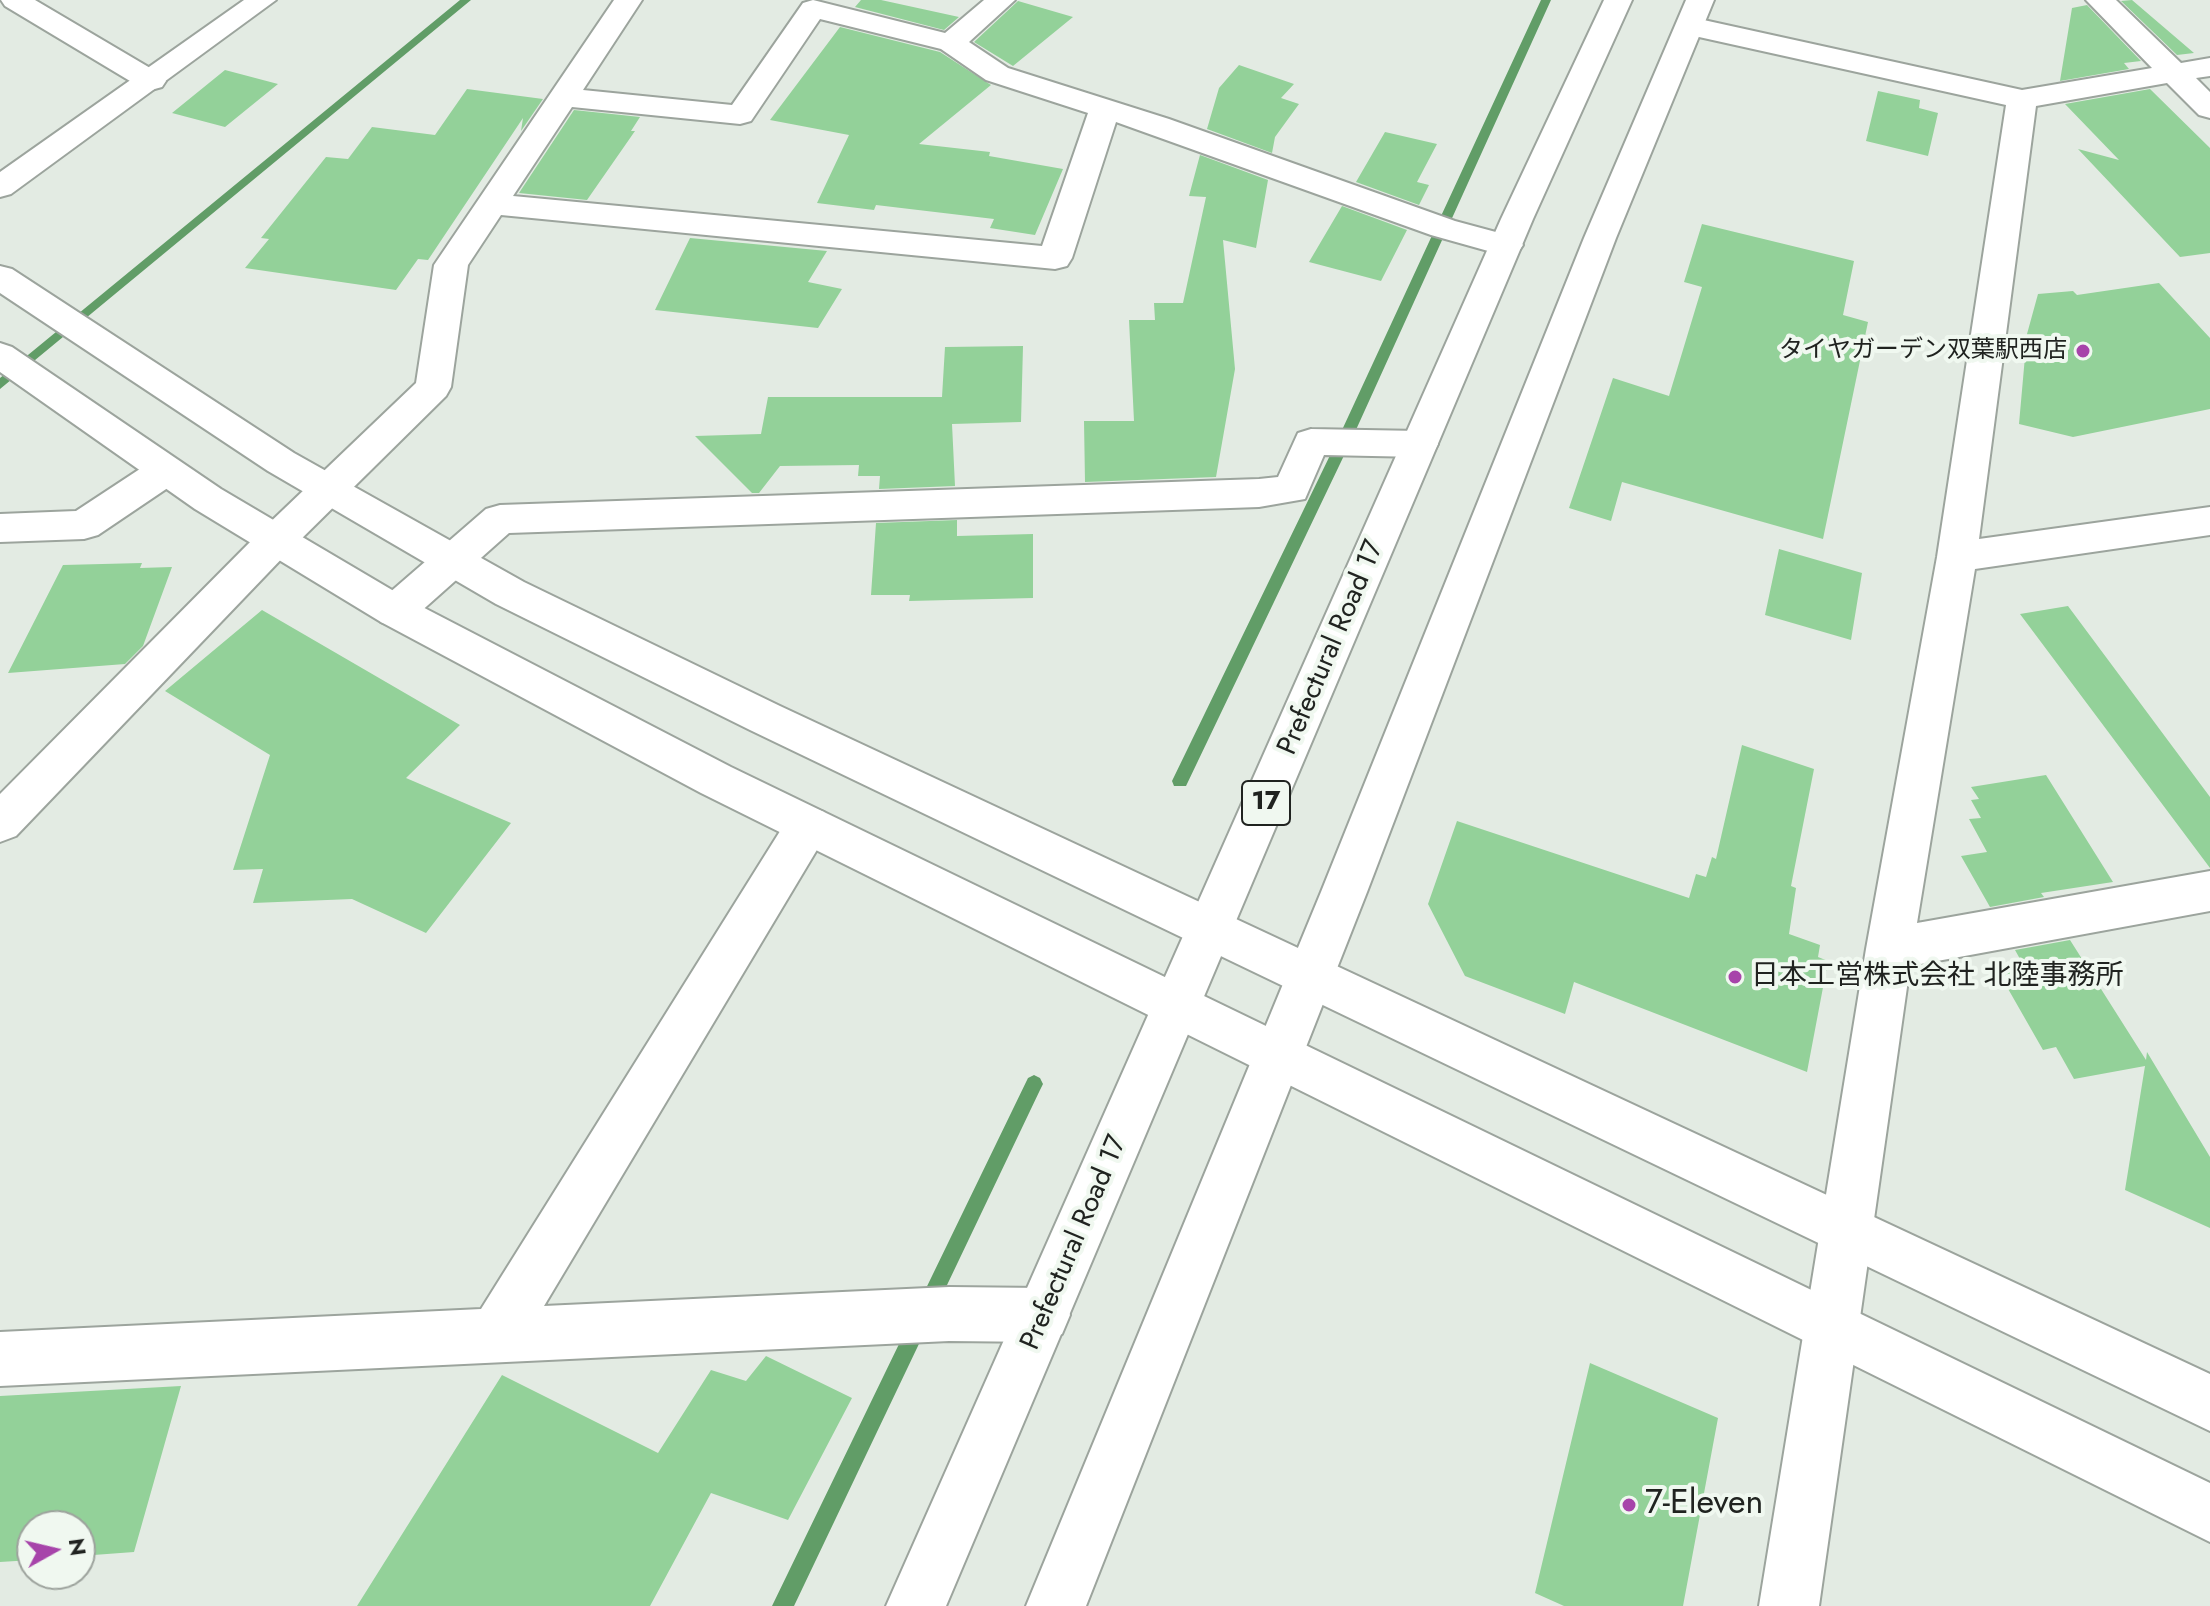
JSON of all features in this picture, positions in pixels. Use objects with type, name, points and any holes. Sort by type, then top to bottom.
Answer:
[{"type":"street","points":[[15,0],[151,81]]},
{"type":"street","points":[[0,187],[262,0]]},
{"type":"street","points":[[0,823],[276,540],[433,387],[451,265],[628,0]]},
{"type":"street","points":[[951,43],[1001,0]]},
{"type":"street","name":"Prefectural Road 17","points":[[916,1606],[1506,245],[1618,0]]},
{"type":"street","points":[[2100,0],[2210,109]]},
{"type":"street","points":[[565,97],[740,115],[813,9],[951,43],[997,74],[1444,228],[1506,245]]},
{"type":"street","points":[[1056,1606],[1311,976],[1600,238],[1695,13],[2022,99],[2172,71],[2210,67]]},
{"type":"street","points":[[1789,1606],[1889,949],[1957,557],[2022,99]]},
{"type":"street","points":[[490,204],[1055,258],[1105,109]]},
{"type":"street","points":[[11,285],[281,462],[510,593],[765,718],[2210,1403]]},
{"type":"street","points":[[0,355],[165,471],[395,611],[808,825],[2210,1513]]},
{"type":"street","points":[[395,611],[500,519],[1281,491],[1292,489],[1311,442],[1420,444]]},
{"type":"street","points":[[0,528],[84,525],[165,471]]},
{"type":"street","points":[[1957,557],[2210,521]]},
{"type":"street","points":[[495,1337],[808,825]]},
{"type":"street","points":[[1889,949],[2210,891]]},
{"type":"street","points":[[0,1359],[924,1316],[1043,1315]]},
{"type":"building","points":[[861,0],[881,0],[959,17],[944,30],[855,7]]},
{"type":"building","points":[[2132,0],[2194,53],[2177,55],[2121,1]]},
{"type":"building","points":[[1018,1],[1073,17],[1013,66],[974,42]]},
{"type":"building","points":[[2087,5],[2141,61],[2124,63],[2129,69],[2060,81],[2072,8]]},
{"type":"building","points":[[840,27],[940,52],[991,85],[919,144],[990,152],[989,156],[1063,169],[1035,235],[990,228],[994,219],[876,205],[874,210],[817,203],[849,135],[770,120]]},
{"type":"building","points":[[1239,65],[1294,84],[1281,98],[1299,104],[1275,137],[1272,153],[1207,129],[1219,88]]},
{"type":"building","points":[[225,70],[278,84],[225,127],[172,113]]},
{"type":"building","points":[[467,89],[543,99],[521,131],[523,118],[428,260],[418,259],[396,290],[245,268],[269,239],[261,238],[326,157],[348,159],[372,127],[435,135]]},
{"type":"building","points":[[2150,89],[2210,148],[2210,253],[2180,257],[2078,149],[2119,160],[2065,104]]},
{"type":"building","points":[[1878,91],[1920,100],[1919,108],[1938,113],[1928,156],[1866,141]]},
{"type":"building","points":[[574,110],[640,117],[631,131],[635,131],[587,200],[519,193]]},
{"type":"building","points":[[1385,132],[1437,144],[1417,182],[1429,185],[1419,205],[1356,182]]},
{"type":"building","points":[[1200,155],[1268,180],[1256,248],[1223,240],[1235,369],[1216,477],[1085,482],[1084,421],[1134,421],[1129,320],[1155,320],[1154,303],[1183,303],[1206,197],[1189,196]]},
{"type":"building","points":[[1342,206],[1407,230],[1381,281],[1309,262]]},
{"type":"building","points":[[1702,224],[1854,261],[1843,315],[1868,322],[1823,539],[1622,482],[1611,521],[1569,508],[1613,378],[1669,396],[1702,287],[1684,282]]},
{"type":"building","points":[[690,238],[827,251],[808,282],[842,289],[818,328],[655,310]]},
{"type":"building","points":[[2159,283],[2210,338],[2210,409],[2073,437],[2019,424],[2027,334],[2038,294],[2073,291],[2077,295]]},
{"type":"building","points":[[1023,346],[1021,422],[952,424],[955,486],[879,489],[880,476],[858,476],[859,465],[780,466],[759,493],[752,493],[695,436],[761,434],[768,397],[942,397],[945,347]]},
{"type":"building","points":[[957,520],[957,536],[1033,534],[1033,598],[909,601],[910,595],[871,595],[876,523]]},
{"type":"building","points":[[1779,549],[1862,573],[1851,640],[1765,615]]},
{"type":"building","points":[[142,563],[140,568],[172,567],[143,646],[125,664],[8,673],[63,565]]},
{"type":"building","points":[[2068,606],[2210,797],[2210,868],[2020,614]]},
{"type":"building","points":[[262,610],[460,725],[406,778],[511,823],[426,933],[352,899],[253,903],[263,869],[233,870],[270,755],[165,691]]},
{"type":"building","points":[[1742,745],[1814,769],[1791,886],[1796,888],[1789,934],[1820,945],[1818,957],[1828,961],[1807,1072],[1574,982],[1565,1014],[1465,976],[1428,904],[1457,821],[1689,898],[1696,874],[1706,877],[1712,857],[1716,859]]},
{"type":"building","points":[[2046,775],[2113,882],[2041,893],[2044,897],[1990,907],[1961,856],[1987,852],[1969,819],[1981,818],[1971,800],[1979,799],[1971,787]]},
{"type":"building","points":[[2070,940],[2146,1060],[2147,1052],[2210,1157],[2210,1228],[2125,1190],[2145,1066],[2074,1079],[2056,1047],[2043,1050],[1999,973],[2025,968],[2015,950]]},
{"type":"building","points":[[766,1356],[852,1398],[788,1520],[711,1493],[650,1606],[357,1606],[502,1375],[658,1453],[711,1370],[746,1381]]},
{"type":"building","name":"7-Eleven","points":[[1590,1363],[1718,1418],[1683,1606],[1564,1606],[1535,1593]]},
{"type":"building","points":[[181,1386],[134,1552],[96,1555],[96,1510],[16,1510],[16,1561],[0,1562],[0,1396]]},
{"type":"waterway","points":[[0,385],[466,0]]},
{"type":"waterway","points":[[1180,781],[1343,443],[1546,0]]},
{"type":"waterway","points":[[783,1606],[1034,1084]]},
{"type":"place","name":"タイヤガーデン双葉駅西店","points":[[2083,351]]},
{"type":"place","name":"日本工営株式会社 北陸事務所","points":[[1735,977]]},
{"type":"place","name":"7-Eleven","points":[[1629,1505]]}]
